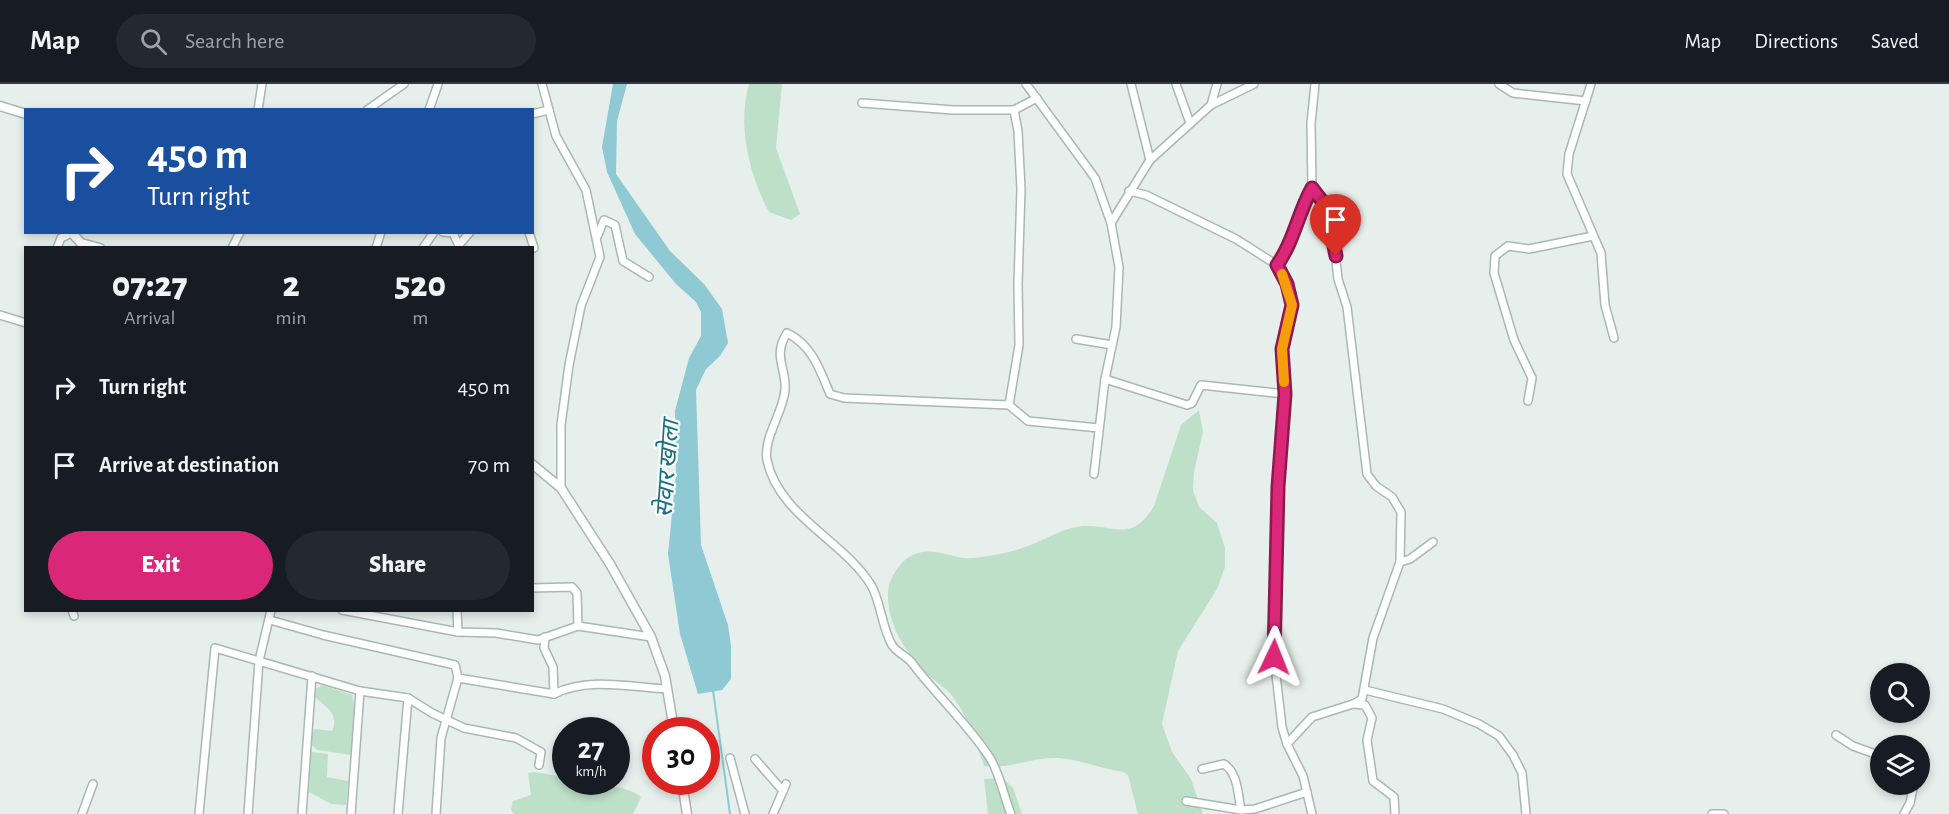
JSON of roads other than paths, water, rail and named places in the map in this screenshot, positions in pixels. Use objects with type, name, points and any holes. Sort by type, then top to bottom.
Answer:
[{"type":"street","points":[[258,108],[262,84]]},
{"type":"street","points":[[370,108],[404,84]]},
{"type":"street","points":[[430,108],[438,84]]},
{"type":"street","points":[[542,84],[556,136],[586,190],[600,257],[581,306],[568,365],[561,425],[561,488]]},
{"type":"street","points":[[1026,84],[1095,178],[1111,223],[1119,267],[1116,327],[1105,379],[1094,474]]},
{"type":"street","points":[[1131,84],[1150,160]]},
{"type":"street","points":[[1176,84],[1191,123]]},
{"type":"street","points":[[1211,105],[1217,84]]},
{"type":"street","points":[[1111,223],[1150,160],[1211,105],[1254,84]]},
{"type":"street","points":[[1277,265],[1287,252],[1301,207],[1312,188],[1311,123],[1315,84]]},
{"type":"street","points":[[1499,84],[1513,93],[1586,101]]},
{"type":"street","points":[[1591,84],[1569,154],[1567,174],[1601,254],[1605,305],[1614,338]]},
{"type":"street","points":[[862,103],[953,110],[1014,110],[1037,98]]},
{"type":"street","points":[[0,106],[24,113]]},
{"type":"street","points":[[534,114],[549,110]]},
{"type":"street","points":[[1009,405],[1019,345],[1021,189],[1018,131],[1014,110]]},
{"type":"street","points":[[1287,744],[1312,717],[1362,699],[1373,638],[1400,562],[1401,512],[1392,497],[1376,486],[1367,474],[1347,307],[1338,279],[1332,225],[1326,206],[1312,188]]},
{"type":"street","points":[[1129,191],[1146,195],[1236,239],[1277,265],[1287,284],[1292,305],[1282,349],[1285,394],[1278,487],[1274,657],[1282,727],[1302,776],[1312,814]]},
{"type":"street","points":[[597,238],[603,221],[610,220],[618,229],[623,261],[649,277]]},
{"type":"street","points":[[58,246],[61,238],[68,234]]},
{"type":"street","points":[[73,234],[81,243],[92,246]]},
{"type":"street","points":[[459,246],[468,234]]},
{"type":"street","points":[[1528,401],[1532,378],[1514,340],[1494,273],[1495,256],[1508,246],[1529,249],[1593,236]]},
{"type":"street","points":[[0,315],[24,322]]},
{"type":"street","points":[[1011,814],[992,760],[964,723],[909,659],[892,646],[871,585],[829,539],[791,505],[773,478],[767,459],[767,447],[785,392],[780,360],[783,339],[787,333],[814,356],[830,394],[844,398],[1009,405],[1028,421],[1099,428]]},
{"type":"street","points":[[1076,339],[1112,345]]},
{"type":"street","points":[[1105,379],[1187,405],[1192,403],[1201,385],[1285,394]]},
{"type":"street","points":[[534,466],[561,488],[610,564],[651,637],[665,676],[672,717]]},
{"type":"street","points":[[1400,562],[1410,559],[1433,542]]},
{"type":"street","points":[[534,588],[573,587],[576,593],[578,626]]},
{"type":"street","points":[[248,814],[259,661],[271,612]]},
{"type":"street","points":[[353,612],[458,632],[496,633],[538,640],[578,626],[651,637]]},
{"type":"street","points":[[457,612],[458,632]]},
{"type":"street","points":[[270,620],[323,635],[455,665],[458,678],[445,717],[436,814]]},
{"type":"street","points":[[545,637],[544,648],[553,668],[554,694]]},
{"type":"street","points":[[199,814],[215,648],[360,691],[408,698],[432,713],[445,717],[464,728],[530,743],[541,752],[539,765]]},
{"type":"street","points":[[302,814],[312,676]]},
{"type":"street","points":[[458,678],[554,694],[569,687],[585,684],[667,689]]},
{"type":"street","points":[[1365,690],[1443,709],[1479,724],[1499,736],[1514,755],[1522,773],[1526,814]]},
{"type":"street","points":[[351,814],[360,691]]},
{"type":"street","points":[[398,814],[408,698]]},
{"type":"street","points":[[1353,704],[1365,705],[1372,718],[1367,740],[1373,782],[1394,797],[1395,814]]},
{"type":"street","points":[[1836,735],[1853,746],[1870,752]]},
{"type":"street","points":[[730,758],[745,814]]},
{"type":"street","points":[[755,759],[785,788],[773,814]]},
{"type":"street","points":[[1202,769],[1224,764],[1228,766],[1236,785],[1241,810]]},
{"type":"street","points":[[82,814],[93,784]]},
{"type":"street","points":[[1186,801],[1241,810],[1255,809],[1307,792]]},
{"type":"street","points":[[684,795],[687,814]]},
{"type":"street","points":[[1904,814],[1912,795]]},
{"type":"street","points":[[1712,814],[1724,814]]},
{"type":"water","points":[[613,84],[627,84],[617,121],[616,174],[670,251],[704,284],[722,309],[728,343],[720,356],[706,369],[696,390],[701,545],[728,625],[731,646],[731,679],[722,690],[698,694],[680,634],[668,554],[676,474],[675,411],[689,358],[701,336],[701,312],[696,302],[676,284],[635,234],[607,172],[602,147]]},
{"type":"waterway","name":"सेवार खोला","points":[[713,690],[730,814]]}]
